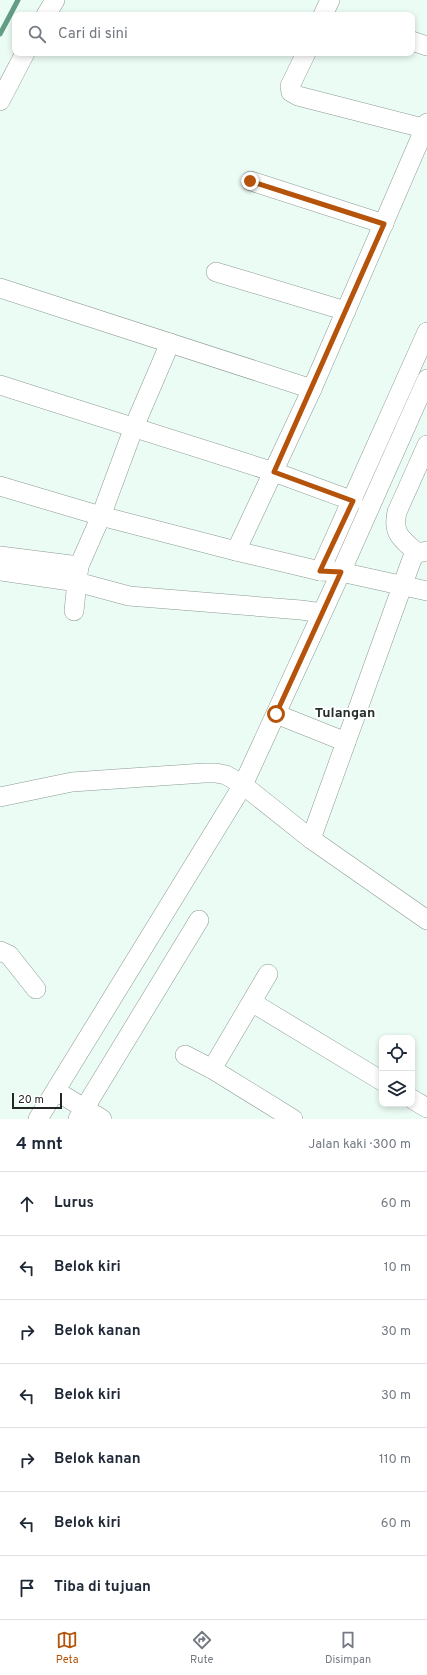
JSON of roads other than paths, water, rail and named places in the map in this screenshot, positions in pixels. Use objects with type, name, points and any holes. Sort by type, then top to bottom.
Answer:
[{"type":"street","points":[[48,12],[55,0]]},
{"type":"street","points":[[415,42],[427,46]]},
{"type":"street","points":[[0,101],[23,56]]},
{"type":"street","points":[[236,551],[312,389],[426,127],[298,96],[291,92],[290,86],[305,56]]},
{"type":"street","points":[[250,181],[384,224]]},
{"type":"street","points":[[216,272],[346,311]]},
{"type":"street","points":[[0,288],[312,389]]},
{"type":"street","points":[[320,571],[353,501],[427,332]]},
{"type":"street","points":[[74,610],[78,574],[134,427],[170,343]]},
{"type":"street","points":[[38,1119],[56,1092],[243,785],[341,572],[427,379]]},
{"type":"street","points":[[0,385],[274,472],[353,501]]},
{"type":"street","points":[[311,839],[412,559],[422,552],[403,540],[396,532],[395,521],[397,512],[427,447]]},
{"type":"street","points":[[0,486],[101,516],[236,551],[320,571],[341,572],[400,594],[427,591]]},
{"type":"street","points":[[0,556],[78,574],[129,596],[301,610],[316,626]]},
{"type":"street","points":[[0,571],[78,574]]},
{"type":"street","points":[[276,714],[346,742]]},
{"type":"street","points":[[0,798],[72,782],[204,773],[226,775],[243,785],[311,839],[427,920]]},
{"type":"street","points":[[82,1114],[199,920]]},
{"type":"street","points":[[0,951],[9,955],[36,989]]},
{"type":"street","points":[[212,1069],[253,1003],[268,974]]},
{"type":"street","points":[[253,1003],[379,1079]]},
{"type":"street","points":[[185,1056],[212,1069],[293,1119]]},
{"type":"street","points":[[56,1092],[82,1114],[102,1119]]},
{"type":"street","points":[[415,1101],[427,1108]]},
{"type":"waterway","points":[[0,34],[18,0]]},
{"type":"district","name":"Tulangan","points":[[345,713]]}]
